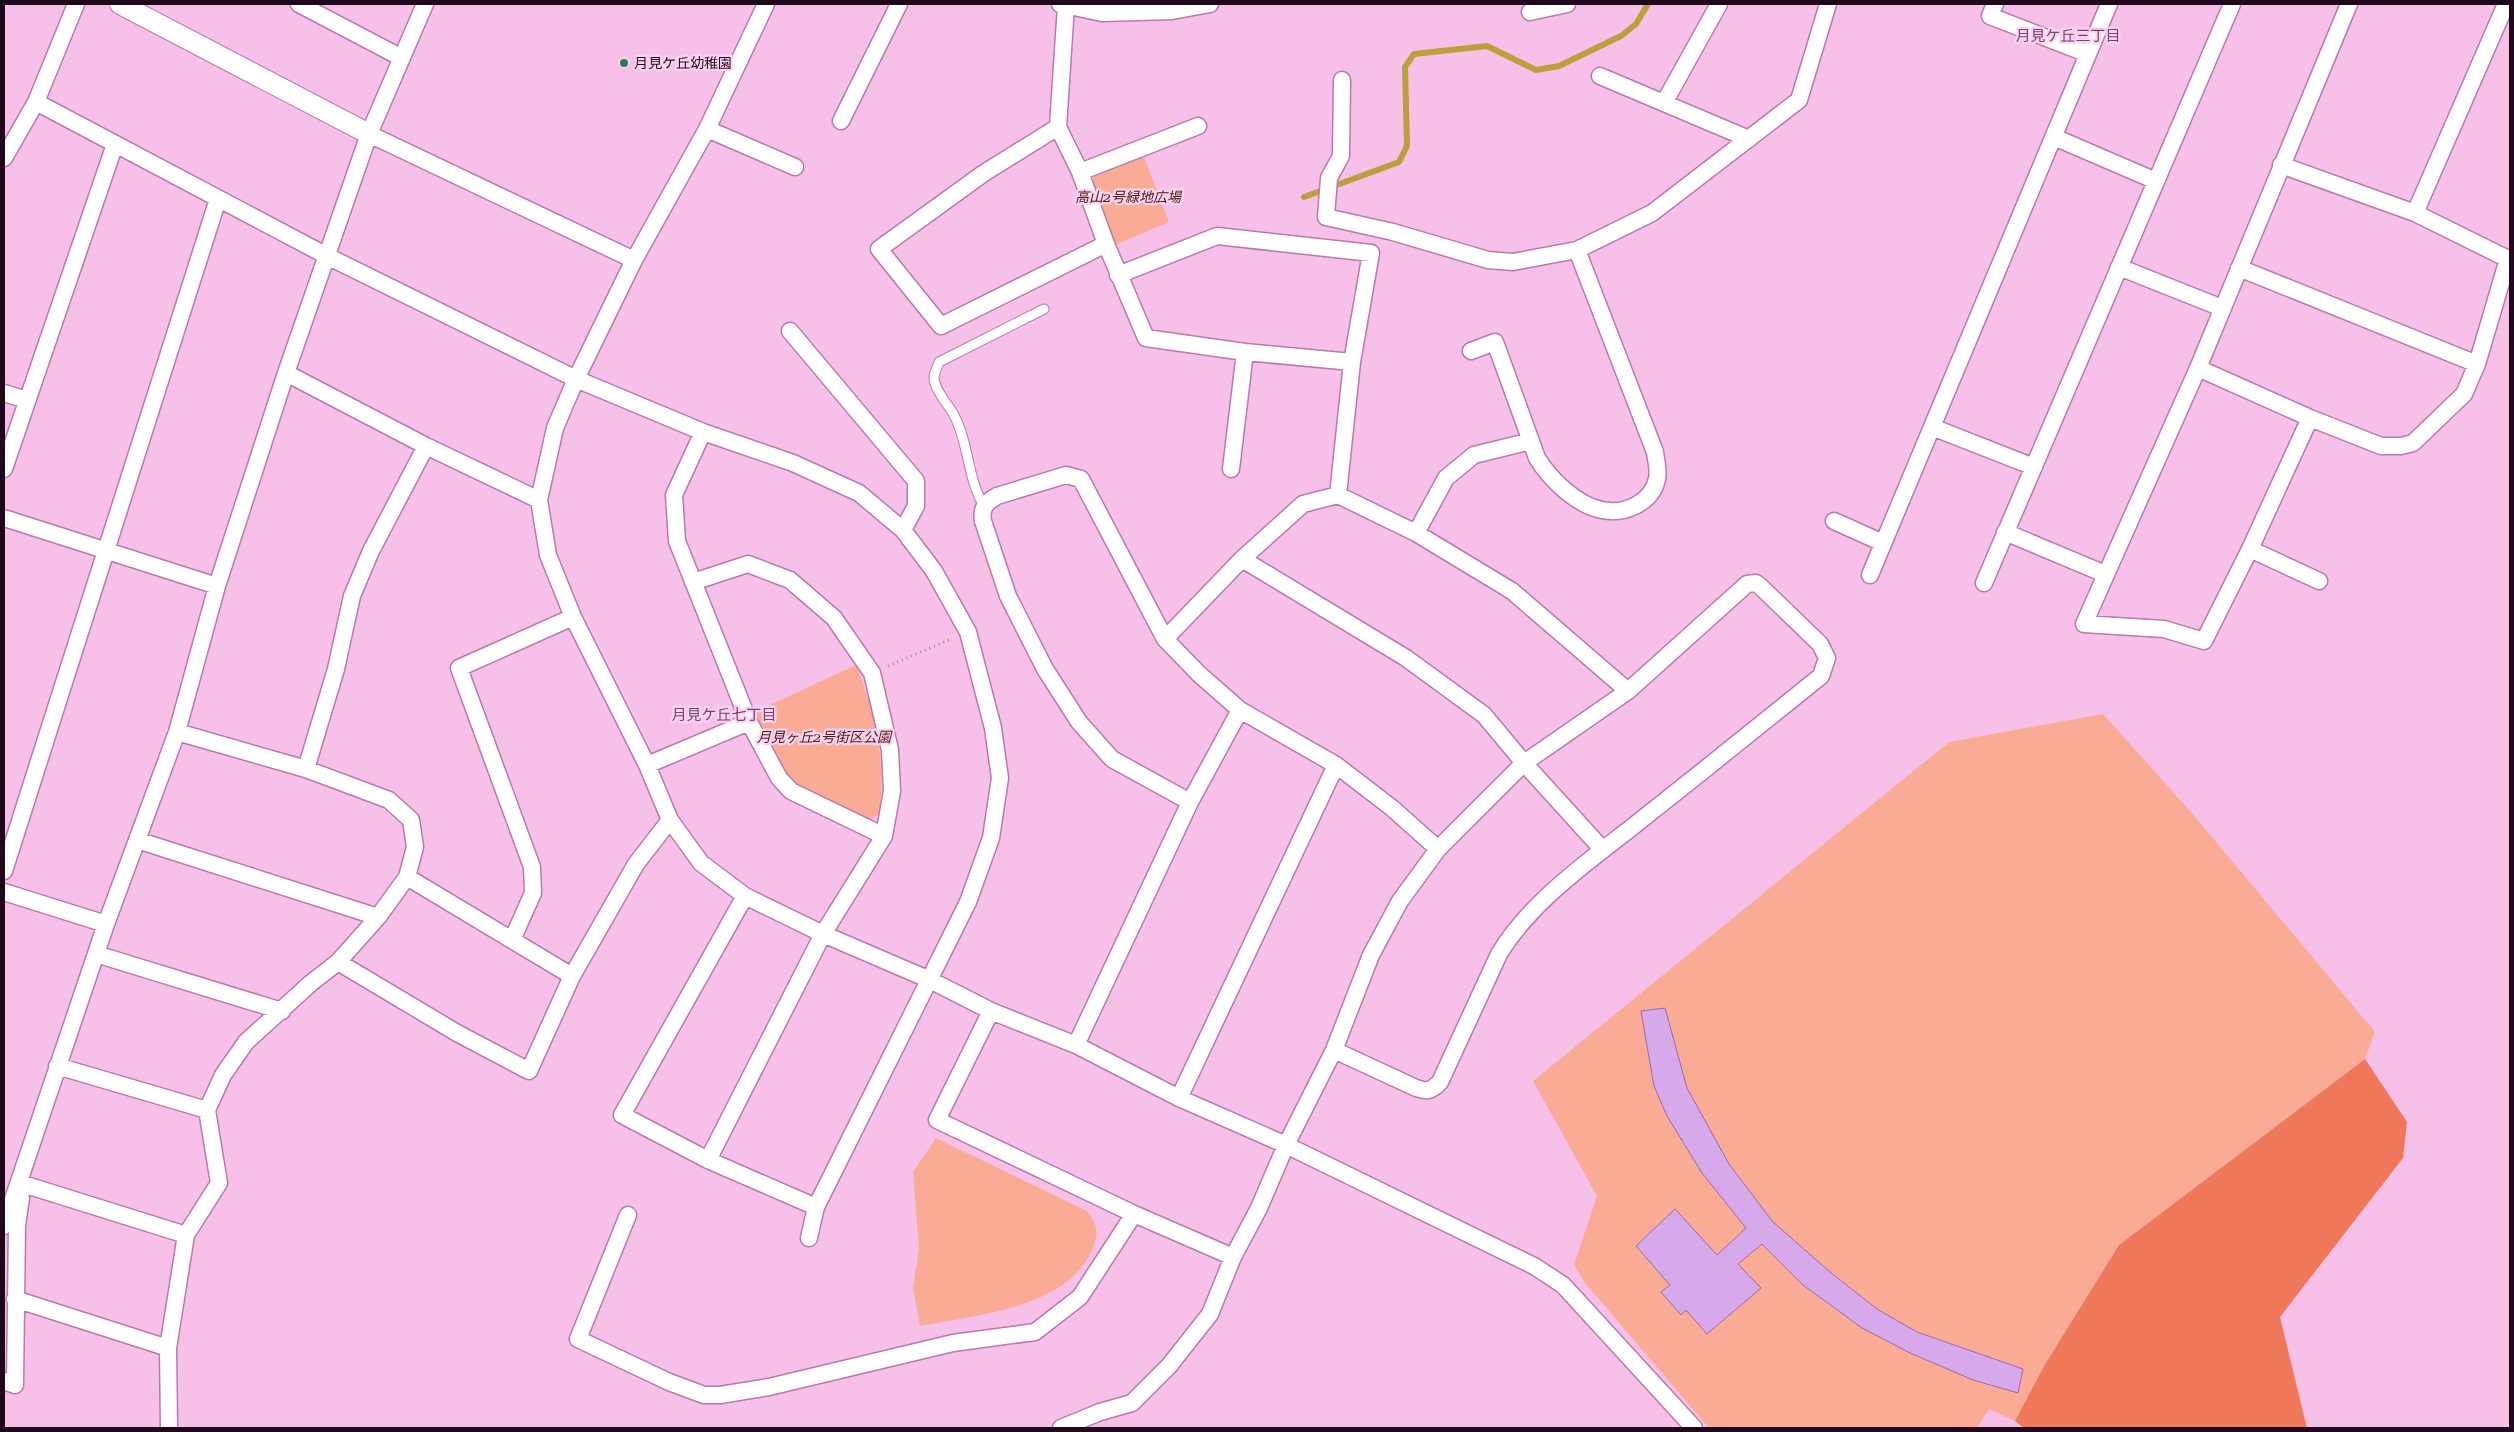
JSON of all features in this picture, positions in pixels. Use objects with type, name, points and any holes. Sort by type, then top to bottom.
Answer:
[{"type":"street","points":[[4,158],[36,102],[76,4]]},
{"type":"street","points":[[120,4],[369,134],[634,260]]},
{"type":"street","points":[[299,4],[402,58]]},
{"type":"street","points":[[4,1226],[106,924],[177,732],[217,586],[286,373],[369,134],[424,4]]},
{"type":"street","points":[[766,4],[707,129],[634,260],[576,379],[555,428],[540,500],[548,555],[573,617],[647,765],[670,820],[701,863],[745,896],[823,934],[930,980],[991,1011],[1076,1045],[1179,1098],[1286,1145],[1550,1276],[1563,1285],[1694,1428]]},
{"type":"street","points":[[841,121],[899,4]]},
{"type":"street","points":[[1210,4],[1172,10],[1102,13],[1063,4],[1058,127],[1080,172],[1118,275],[1146,338],[1245,352],[1352,362]]},
{"type":"street","points":[[1530,12],[1567,4]]},
{"type":"street","points":[[1664,103],[1719,4]]},
{"type":"street","points":[[1342,80],[1341,156],[1329,178],[1326,218],[1394,232],[1488,260],[1513,262],[1576,250],[1652,213],[1799,100],[1828,4]]},
{"type":"street","points":[[1996,4],[1990,16],[2088,54]]},
{"type":"street","points":[[1870,575],[2109,4]]},
{"type":"street","points":[[1984,583],[2232,4]]},
{"type":"street","points":[[2310,418],[2250,549],[2204,640],[2164,629],[2084,624],[2198,368],[2349,4]]},
{"type":"street","points":[[2415,213],[2506,4]]},
{"type":"street","points":[[1600,76],[1749,139]]},
{"type":"street","points":[[36,102],[327,256],[576,379],[703,432],[793,463],[859,493],[903,530],[934,571],[968,632],[993,728],[1000,778],[991,838],[968,902],[816,1207],[809,1238]]},
{"type":"street","points":[[1080,172],[1198,126]]},
{"type":"street","points":[[1058,127],[984,174],[879,249],[941,326],[1106,244]]},
{"type":"street","points":[[707,129],[794,167]]},
{"type":"street","points":[[2054,137],[2156,181]]},
{"type":"street","points":[[4,469],[115,144]]},
{"type":"street","points":[[2198,368],[2310,418],[2381,446],[2401,446],[2413,443],[2464,394],[2477,364],[2508,259],[2415,213],[2282,165]]},
{"type":"street","points":[[4,871],[218,199]]},
{"type":"street","points":[[1118,275],[1217,236],[1370,253],[1352,362],[1338,495]]},
{"type":"street","points":[[1471,351],[1495,342],[1537,458],[1545,472],[1584,503],[1602,510],[1627,509],[1639,504],[1653,488],[1657,479],[1655,452],[1576,250]]},
{"type":"street","points":[[2119,267],[2222,308]]},
{"type":"street","points":[[2239,268],[2477,364]]},
{"type":"street","points":[[790,331],[916,481],[916,506],[903,530]]},
{"type":"street","points":[[1231,469],[1245,352]]},
{"type":"street","points":[[286,373],[426,446],[540,500]]},
{"type":"street","points":[[4,393],[27,400]]},
{"type":"street","points":[[1932,428],[2034,466]]},
{"type":"street","points":[[703,432],[674,496],[677,541],[749,722],[779,778],[791,791],[884,836]]},
{"type":"street","points":[[1416,533],[1446,478],[1474,455],[1531,441]]},
{"type":"street","points":[[306,768],[336,669],[352,596],[371,551],[426,446]]},
{"type":"street","points":[[1190,802],[1112,760],[1079,722],[1045,669],[1008,596],[982,521],[984,506],[997,496],[1066,475],[1081,479],[1165,639],[1199,674],[1240,710],[1336,765],[1392,808],[1438,849]]},
{"type":"street","points":[[1165,639],[1242,559],[1303,504],[1338,495],[1416,533],[1512,591],[1628,690]]},
{"type":"street","points":[[4,518],[217,586]]},
{"type":"street","points":[[1834,521],[1883,543]]},
{"type":"street","points":[[2006,532],[2105,574]]},
{"type":"street","points":[[2250,549],[2319,581]]},
{"type":"street","points":[[1242,559],[1439,680],[1484,715],[1524,764],[1604,850]]},
{"type":"street","points":[[693,582],[748,564],[790,580],[834,618],[872,673],[890,750],[892,791],[884,836],[823,934],[708,1160]]},
{"type":"street","points":[[1061,1428],[1100,1412],[1132,1402],[1169,1366],[1210,1314],[1233,1256],[1259,1208],[1286,1145],[1334,1050],[1371,955],[1400,901],[1438,849],[1524,764],[1628,690],[1743,587],[1752,583],[1762,588],[1820,644],[1827,658],[1821,676],[1604,850],[1540,904],[1508,938],[1440,1082],[1432,1090],[1426,1091],[1416,1088],[1334,1050]]},
{"type":"street","points":[[512,940],[533,893],[532,867],[459,668],[573,617]]},
{"type":"street","points":[[1076,1045],[1190,802],[1240,710]]},
{"type":"street","points":[[647,765],[749,722]]},
{"type":"street","points":[[169,1428],[168,1348],[186,1235],[219,1183],[207,1110],[223,1075],[246,1042],[311,983],[338,962],[378,917],[407,877],[415,847],[410,820],[389,800],[306,768],[177,732]]},
{"type":"street","points":[[1179,1098],[1336,765]]},
{"type":"street","points":[[338,962],[457,1033],[529,1070],[572,976],[636,864],[670,820]]},
{"type":"street","points":[[137,840],[378,917]]},
{"type":"street","points":[[407,877],[572,976]]},
{"type":"street","points":[[4,892],[106,924]]},
{"type":"street","points":[[745,896],[622,1115],[708,1160],[816,1207]]},
{"type":"street","points":[[96,954],[282,1011]]},
{"type":"street","points":[[991,1011],[937,1120],[1134,1214],[1233,1256]]},
{"type":"street","points":[[57,1066],[207,1110]]},
{"type":"street","points":[[4,1381],[15,1385],[17,1225],[28,1156]]},
{"type":"street","points":[[23,1184],[186,1235]]},
{"type":"street","points":[[628,1215],[578,1339],[669,1382],[704,1395],[720,1395],[769,1387],[953,1343],[1035,1332],[1080,1297],[1134,1214]]},
{"type":"street","points":[[15,1299],[168,1348]]},
{"type":"lane","points":[[984,506],[976,492],[963,441],[954,416],[939,392],[934,377],[939,362],[1044,309]]},
{"type":"path","points":[[872,673],[968,632]]},
{"type":"green space","name":"高山2号緑地広場","points":[[1143,154],[1169,222],[1117,244],[1112,238],[1092,181],[1098,171]]},
{"type":"green space","name":"月見ヶ丘2号街区公園","points":[[856,665],[874,719],[880,757],[881,795],[879,814],[868,820],[796,784],[782,769],[755,712]]},
{"type":"green space","points":[[2103,714],[2191,812],[2375,1032],[2365,1059],[2119,1245],[2044,1366],[2015,1421],[1989,1409],[1977,1428],[1709,1428],[1585,1283],[1574,1265],[1597,1196],[1533,1081],[1949,742]]},
{"type":"green space","points":[[936,1138],[1087,1211],[1097,1231],[1091,1252],[1078,1271],[1061,1286],[1040,1298],[991,1313],[920,1326],[913,1288],[919,1249],[913,1172]]},
{"type":"shaded area","points":[[2365,1059],[2407,1122],[2403,1158],[2280,1317],[2307,1428],[2024,1428],[2015,1421],[2044,1366],[2119,1245]]},
{"type":"building","points":[[1665,1008],[1687,1088],[1729,1164],[1773,1222],[1830,1272],[1877,1309],[1917,1332],[2023,1369],[2018,1393],[1973,1380],[1910,1353],[1862,1328],[1803,1285],[1762,1244],[1738,1264],[1761,1288],[1707,1334],[1686,1310],[1681,1315],[1661,1292],[1670,1285],[1636,1246],[1675,1209],[1717,1255],[1746,1228],[1702,1173],[1667,1116],[1654,1086],[1641,1011]]},
{"type":"waterway","points":[[1304,197],[1399,162],[1407,146],[1405,67],[1414,54],[1487,46],[1536,70],[1559,66],[1621,36],[1636,24],[1648,4]]},
{"type":"place","name":"月見ケ丘幼稚園","points":[[624,63]]},
{"type":"district","name":"月見ケ丘三丁目","points":[[2068,36]]},
{"type":"district","name":"月見ケ丘七丁目","points":[[724,715]]}]
